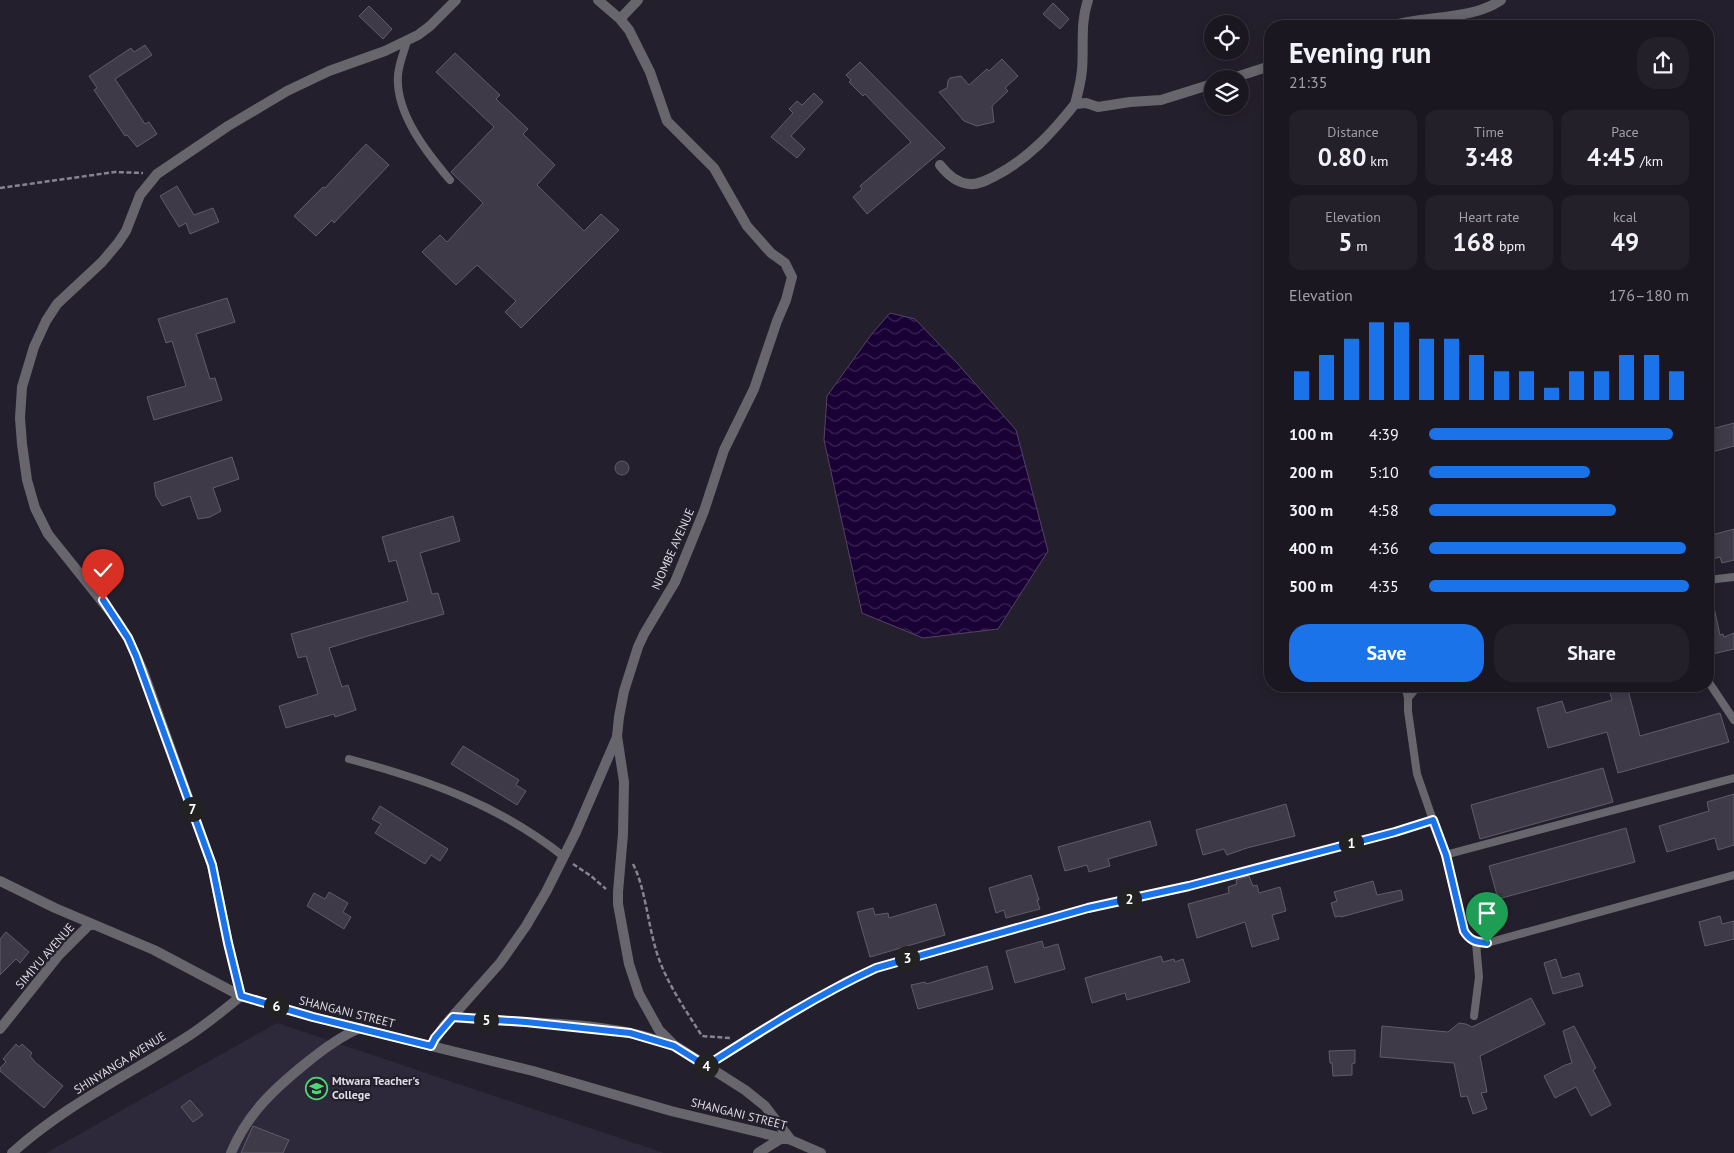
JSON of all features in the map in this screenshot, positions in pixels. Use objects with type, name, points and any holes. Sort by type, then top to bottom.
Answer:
[{"type":"street","points":[[241,996],[212,865],[142,671],[128,638],[116,619],[41,523],[34,508],[27,480],[22,444],[20,418],[22,387],[34,346],[46,320],[57,304],[102,262],[118,243],[126,231],[140,195],[157,174],[228,126],[287,91],[329,71],[407,41],[430,26],[456,0]]},
{"type":"street","name":"NJOMBE AVENUE","points":[[598,0],[620,19],[629,30],[650,72],[668,121],[714,168],[747,226],[785,264],[792,277],[786,300],[754,389],[724,450],[704,511],[675,582],[638,647],[624,691],[617,736],[624,782],[623,834],[618,904],[629,964],[639,994],[659,1030],[674,1046],[745,1090],[765,1106],[786,1139]]},
{"type":"street","points":[[620,19],[638,0]]},
{"type":"street","points":[[940,166],[952,178],[968,184],[977,184],[1016,164],[1039,146],[1075,104],[1082,69],[1082,30],[1084,12],[1088,0]]},
{"type":"street","points":[[1415,20],[1474,12],[1501,0]]},
{"type":"street","points":[[1249,73],[1264,68]]},
{"type":"street","points":[[1075,104],[1086,103],[1098,107],[1125,102],[1160,100],[1204,86]]},
{"type":"street","points":[[431,1046],[435,1038],[500,963],[526,926],[546,892],[591,799],[617,736]]},
{"type":"street","name":"SHANGANI STREET","points":[[0,881],[90,924],[154,950],[241,996],[313,1017],[533,1071],[671,1111],[786,1139],[820,1153]]},
{"type":"street","name":"SIMIYU AVENUE","points":[[0,1029],[59,955],[90,924]]},
{"type":"street","name":"SHINYANGA AVENUE","points":[[12,1153],[40,1129],[94,1093],[190,1035],[241,996]]},
{"type":"street","points":[[453,1017],[602,1029],[630,1033],[674,1046]]},
{"type":"street","points":[[230,1153],[245,1125],[267,1096],[324,1048],[360,1028]]},
{"type":"street","points":[[758,1153],[786,1139]]},
{"type":"lane","points":[[407,41],[398,75],[400,96],[418,136],[450,180]]},
{"type":"lane","points":[[1714,579],[1734,577]]},
{"type":"lane","points":[[1714,690],[1734,720]]},
{"type":"lane","points":[[1406,692],[1409,727],[1417,774],[1446,855],[1464,931],[1468,937],[1476,942],[1495,940],[1734,875]]},
{"type":"lane","points":[[1408,698],[1413,692]]},
{"type":"lane","points":[[349,759],[423,781],[486,807],[521,825],[563,856]]},
{"type":"lane","points":[[1446,855],[1734,778]]},
{"type":"lane","points":[[706,1066],[846,981],[876,968],[1088,908],[1189,886],[1395,832],[1433,820]]},
{"type":"lane","points":[[1474,1016],[1479,977],[1476,942]]},
{"type":"path","points":[[0,188],[115,172],[157,174]]},
{"type":"path","points":[[621,853],[631,860],[636,870],[656,951],[667,977],[702,1036],[748,1040]]},
{"type":"path","points":[[563,856],[598,882],[618,904]]},
{"type":"shaded area","name":"Mtwara Teacher's College","points":[[277,1023],[664,1153],[46,1153]]},
{"type":"water","points":[[890,313],[915,319],[1016,430],[1048,551],[998,629],[923,638],[862,613],[824,440],[827,396],[871,335]]},
{"type":"building","points":[[1053,3],[1069,19],[1060,29],[1043,14]]},
{"type":"building","points":[[369,6],[392,29],[383,39],[359,16]]},
{"type":"building","points":[[145,45],[152,55],[115,79],[145,124],[149,122],[157,134],[137,147],[127,135],[125,136],[94,90],[97,88],[89,76],[131,48],[134,52]]},
{"type":"building","points":[[455,53],[500,95],[496,99],[528,129],[523,134],[555,165],[537,185],[584,231],[601,214],[619,230],[521,328],[505,312],[516,301],[477,265],[456,285],[422,252],[440,235],[447,242],[483,203],[451,172],[494,127],[436,72]]},
{"type":"building","points":[[1002,59],[1018,76],[1005,88],[1008,91],[992,106],[994,122],[977,126],[964,121],[939,92],[947,88],[950,78],[961,76],[969,85]]},
{"type":"building","points":[[860,62],[945,148],[867,214],[853,197],[862,189],[860,186],[911,142],[865,94],[863,96],[849,82],[851,80],[846,75]]},
{"type":"building","points":[[814,93],[823,102],[791,136],[805,149],[797,158],[771,137],[793,113],[789,109],[797,101],[802,105]]},
{"type":"building","points":[[366,144],[389,165],[334,223],[332,220],[316,236],[294,216],[323,187],[325,188]]},
{"type":"building","points":[[177,186],[194,215],[213,208],[219,222],[190,234],[186,223],[179,227],[160,196]]},
{"type":"building","points":[[227,298],[235,322],[196,334],[210,379],[215,378],[222,400],[154,420],[147,397],[186,386],[172,341],[166,343],[158,319]]},
{"type":"building","points":[[1734,423],[1734,446],[1714,451],[1714,428]]},
{"type":"building","points":[[232,457],[239,479],[213,488],[221,511],[210,517],[198,519],[190,496],[162,506],[156,496],[154,483]]},
{"type":"building","points":[[622,461],[627,463],[629,468],[627,473],[622,475],[617,473],[615,468],[617,463]]},
{"type":"building","points":[[453,516],[460,541],[420,553],[432,594],[438,593],[444,614],[329,648],[342,687],[348,685],[356,710],[335,717],[334,714],[286,728],[279,706],[318,694],[306,656],[298,658],[291,634],[408,601],[396,560],[389,562],[382,537]]},
{"type":"building","points":[[1734,529],[1734,560],[1722,563],[1720,557],[1714,558],[1714,534]]},
{"type":"building","points":[[1714,608],[1720,635],[1723,634],[1724,637],[1734,633],[1734,649],[1714,654]]},
{"type":"building","points":[[1610,692],[1629,692],[1640,736],[1720,713],[1729,742],[1618,773],[1607,732],[1548,748],[1537,708],[1562,701],[1566,713],[1612,700]]},
{"type":"building","points":[[463,746],[519,780],[516,785],[526,791],[517,805],[451,764]]},
{"type":"building","points":[[1603,768],[1613,802],[1480,839],[1471,805]]},
{"type":"building","points":[[1734,794],[1734,845],[1718,850],[1715,838],[1667,852],[1659,826],[1709,811],[1707,802]]},
{"type":"building","points":[[1286,804],[1295,836],[1227,855],[1224,849],[1203,855],[1196,830]]},
{"type":"building","points":[[380,806],[448,849],[440,861],[431,855],[425,864],[375,833],[381,824],[372,819]]},
{"type":"building","points":[[1150,821],[1157,845],[1108,859],[1110,866],[1089,872],[1087,865],[1065,871],[1058,847]]},
{"type":"building","points":[[1626,828],[1635,862],[1498,899],[1489,866]]},
{"type":"building","points":[[1031,875],[1040,909],[1006,918],[1004,910],[996,913],[989,888]]},
{"type":"building","points":[[1249,876],[1253,886],[1257,885],[1259,893],[1280,887],[1286,911],[1272,915],[1279,939],[1252,947],[1245,922],[1197,938],[1188,904],[1229,893],[1228,887],[1237,884],[1236,880]]},
{"type":"building","points":[[1373,881],[1377,895],[1401,890],[1403,900],[1335,917],[1331,903],[1337,901],[1334,892]]},
{"type":"building","points":[[329,892],[348,903],[343,912],[351,917],[344,929],[307,906],[314,893],[325,899]]},
{"type":"building","points":[[936,904],[945,935],[870,957],[857,912],[873,908],[875,915],[888,913],[889,918]]},
{"type":"building","points":[[1720,916],[1722,924],[1734,921],[1734,939],[1705,946],[1699,922]]},
{"type":"building","points":[[6,932],[29,952],[20,963],[16,959],[0,975],[0,939]]},
{"type":"building","points":[[1042,941],[1044,948],[1058,944],[1065,969],[1015,983],[1006,951]]},
{"type":"building","points":[[1161,956],[1163,962],[1174,959],[1175,962],[1183,959],[1190,982],[1127,1000],[1125,993],[1092,1003],[1085,978]]},
{"type":"building","points":[[1556,959],[1562,978],[1579,973],[1583,986],[1553,994],[1544,963]]},
{"type":"building","points":[[987,966],[993,989],[918,1009],[911,985],[925,982],[926,984]]},
{"type":"building","points":[[1531,998],[1545,1024],[1480,1056],[1487,1092],[1481,1093],[1487,1109],[1473,1114],[1467,1096],[1461,1097],[1454,1063],[1380,1057],[1382,1026],[1448,1032],[1459,1023],[1472,1027]]},
{"type":"building","points":[[1574,1026],[1596,1068],[1593,1070],[1611,1105],[1591,1116],[1576,1087],[1555,1098],[1544,1076],[1572,1063],[1563,1031]]},
{"type":"building","points":[[16,1044],[19,1047],[22,1044],[32,1053],[30,1056],[35,1062],[63,1086],[44,1108],[0,1071],[0,1068],[6,1062],[3,1059]]},
{"type":"building","points":[[1355,1050],[1355,1063],[1352,1064],[1352,1075],[1333,1076],[1329,1051]]},
{"type":"building","points":[[190,1100],[203,1115],[193,1122],[181,1107]]},
{"type":"building","points":[[253,1126],[289,1140],[283,1153],[241,1153]]},
{"type":"place","name":"Mtwara Teacher's College","points":[[316,1088]]},
{"type":"route","points":[[103,600],[128,638],[136,656],[196,819],[212,865],[241,996],[313,1017],[431,1046],[444,1026],[453,1017],[602,1029],[630,1033],[674,1046],[706,1066],[846,981],[876,968],[1088,908],[1189,886],[1395,832],[1433,820],[1446,855],[1464,931],[1468,937],[1476,942],[1487,943]]}]
